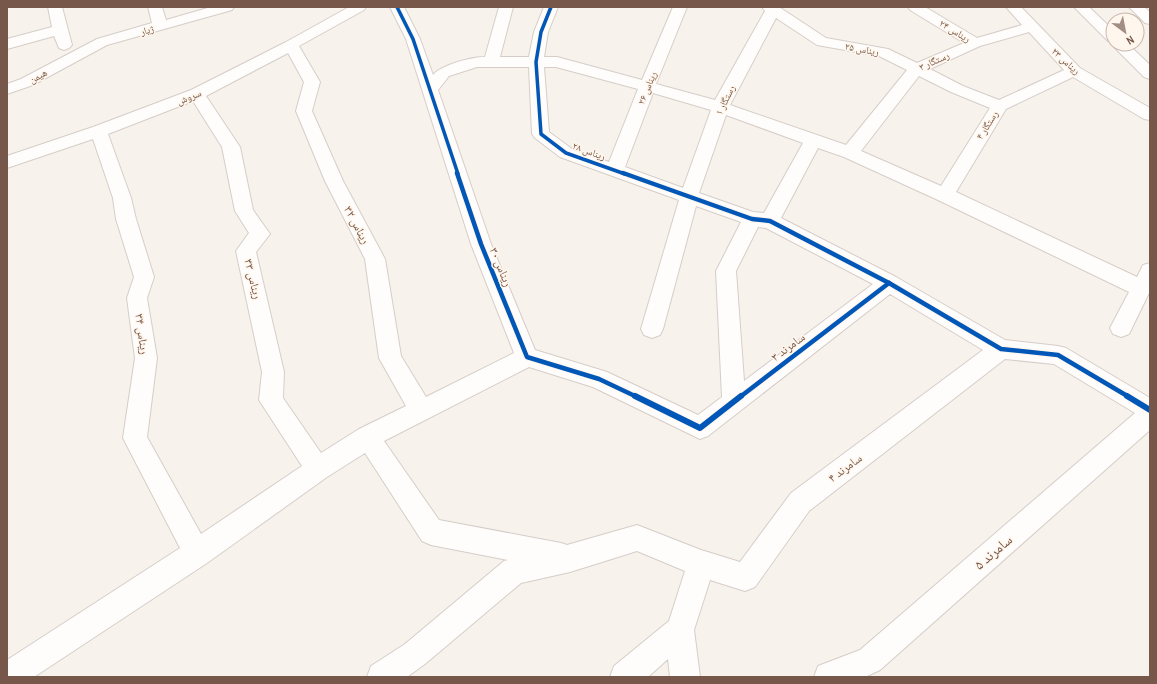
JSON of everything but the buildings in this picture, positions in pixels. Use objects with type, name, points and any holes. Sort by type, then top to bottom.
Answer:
[{"type":"street","points":[[55,7],[68,59]]},
{"type":"street","points":[[155,7],[160,26]]},
{"type":"street","name":"ژیار","points":[[68,59],[102,42],[227,7]]},
{"type":"street","name":"سروش","points":[[7,162],[99,131],[197,94],[291,45],[359,7]]},
{"type":"street","name":"ریناس ۳۰","points":[[397,7],[413,39],[481,244],[527,356]]},
{"type":"street","points":[[491,62],[506,7]]},
{"type":"street","name":"ریناس ۲۸","points":[[551,7],[541,32],[536,62],[541,134],[566,153],[761,220],[889,283],[1001,349]]},
{"type":"street","name":"ریناس ۲۶","points":[[615,170],[680,7]]},
{"type":"street","name":"ریناس ۲۴","points":[[915,7],[975,42]]},
{"type":"street","name":"ریناس ۲۳","points":[[1012,7],[1074,71],[1150,115]]},
{"type":"street","points":[[1081,7],[1105,30]]},
{"type":"street","points":[[1136,7],[1150,20]]},
{"type":"street","name":"ریناس ۲۵","points":[[771,8],[822,42],[883,52],[915,70],[1000,106]]},
{"type":"street","name":"رستگار ۱","points":[[652,329],[689,196],[720,107],[771,8]]},
{"type":"street","name":"رستگار ۳","points":[[850,153],[915,70],[975,42],[1031,27]]},
{"type":"street","points":[[7,44],[60,30]]},
{"type":"street","name":"ریناس ۳۲","points":[[291,45],[312,82],[304,111],[334,181],[375,259],[390,358],[421,410]]},
{"type":"street","points":[[1127,52],[1150,74]]},
{"type":"street","name":"هیمن","points":[[7,88],[27,82],[68,59]]},
{"type":"street","points":[[430,90],[443,73],[476,62],[557,62],[720,107],[850,153],[1145,280],[1121,328]]},
{"type":"street","name":"رستگار ۴","points":[[945,195],[1000,106],[1074,71]]},
{"type":"street","name":"ریناس ۳۳","points":[[197,94],[231,147],[244,211],[260,234],[246,251],[273,372],[271,400],[318,469]]},
{"type":"street","name":"ریناس ۳۴","points":[[99,131],[122,198],[126,218],[144,277],[137,298],[146,358],[135,438],[197,553]]},
{"type":"street","points":[[734,401],[726,271],[813,140]]},
{"type":"street","name":"سامرند ۳","points":[[527,356],[599,378],[700,428],[889,283]]},
{"type":"street","points":[[1001,349],[1058,355],[1150,410]]},
{"type":"street","name":"سامرند ۴","points":[[701,564],[745,578],[800,502],[1001,349]]},
{"type":"street","points":[[8,677],[197,553],[318,469],[368,437],[527,356]]},
{"type":"street","name":"سامرند ۵","points":[[829,677],[870,660],[1150,415]]},
{"type":"street","points":[[368,437],[431,532],[570,558]]},
{"type":"street","points":[[382,677],[415,654],[514,571],[570,558],[637,538],[701,564],[680,630],[685,677]]},
{"type":"street","points":[[625,677],[680,630]]},
{"type":"cycle path","points":[[397,7],[413,39],[481,244],[527,357],[599,379],[700,428],[889,283]]},
{"type":"cycle path","points":[[551,7],[541,32],[536,62],[541,134],[566,153],[752,219],[770,221],[889,283],[1001,349],[1058,355],[1150,410]]}]
